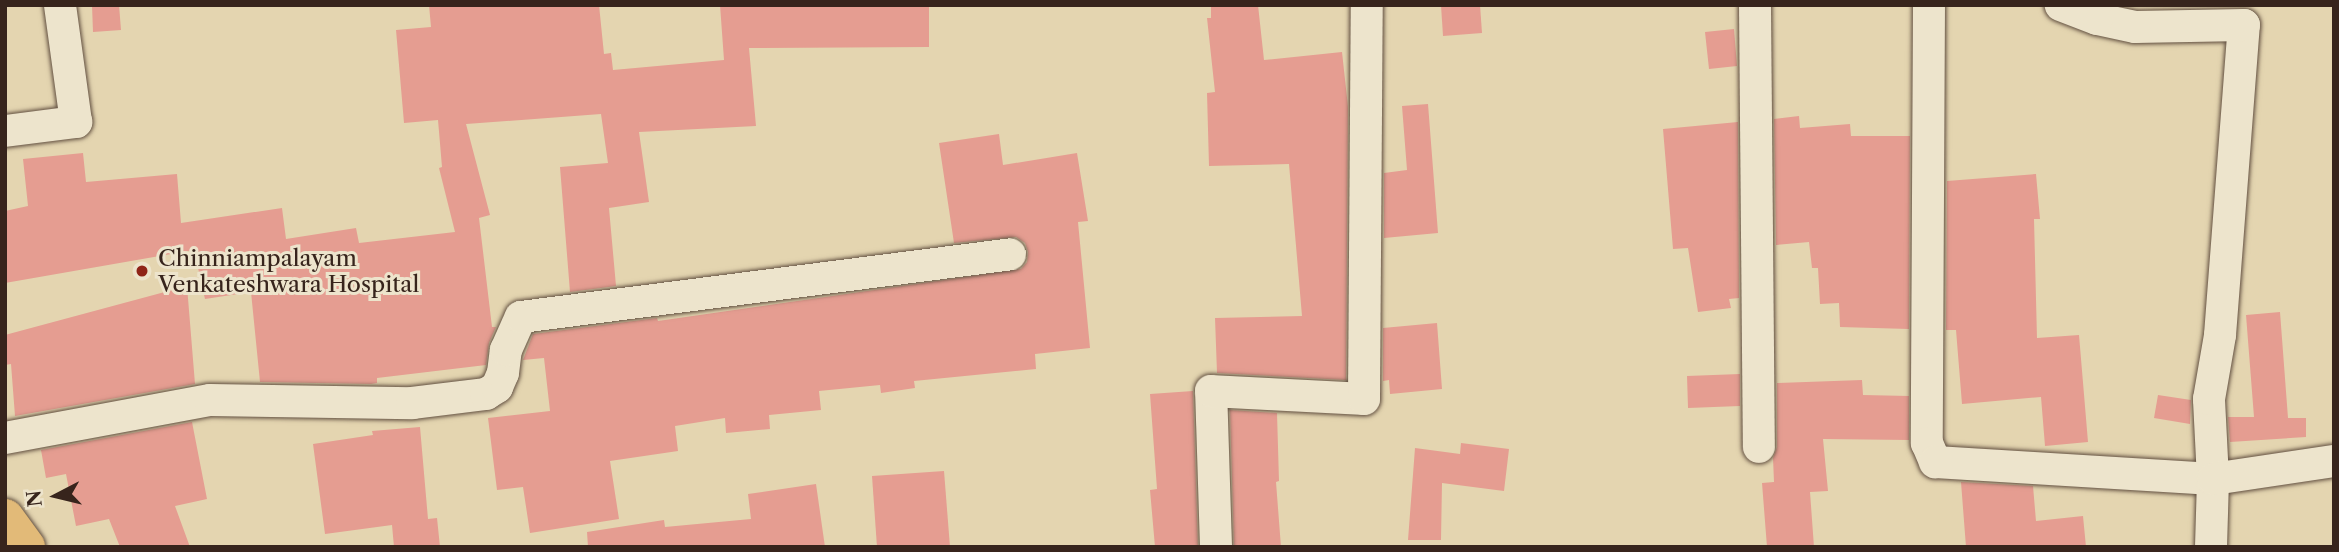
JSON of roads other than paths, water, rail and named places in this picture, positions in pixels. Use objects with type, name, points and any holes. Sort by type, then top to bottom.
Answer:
[{"type":"main road","points":[[5,518],[26,547]]},
{"type":"street","points":[[5,131],[76,122],[60,5]]},
{"type":"street","points":[[1216,547],[1211,391],[1364,400],[1367,5]]},
{"type":"street","points":[[1755,5],[1759,447]]},
{"type":"street","points":[[1929,5],[1927,443],[1935,462],[2213,479],[2334,461]]},
{"type":"street","points":[[2061,5],[2096,12],[2135,27],[2251,15],[2220,335],[2209,399],[2213,479],[2211,547]]},
{"type":"street","points":[[5,438],[210,400],[412,403],[486,394],[497,387],[503,373],[506,350],[521,317],[1010,254]]},
{"type":"place","name":"Chinniampalayam Venkateshwara Hospital","points":[[142,271]]}]
